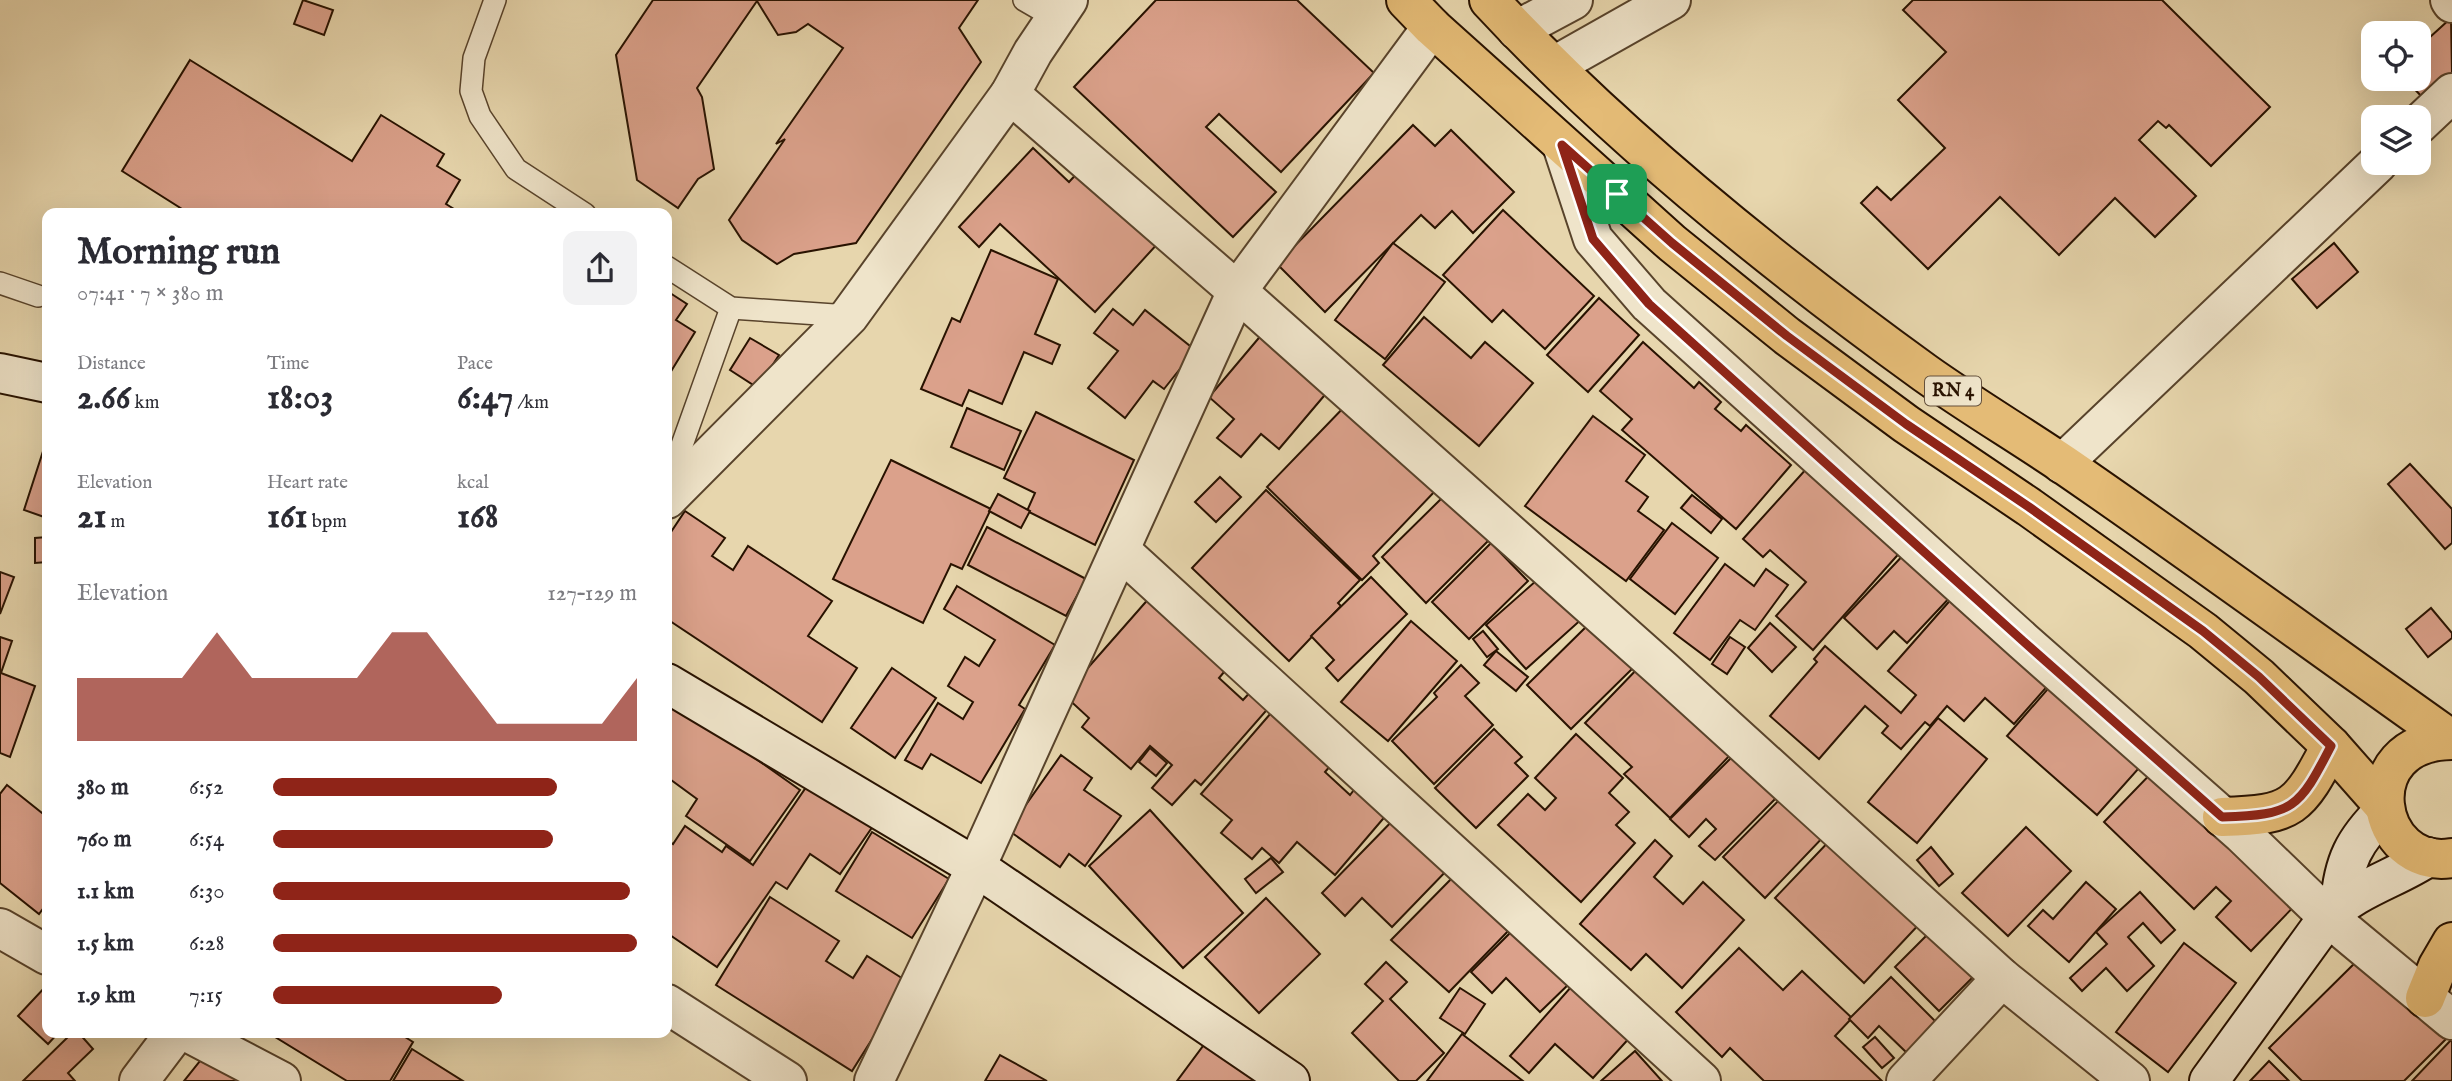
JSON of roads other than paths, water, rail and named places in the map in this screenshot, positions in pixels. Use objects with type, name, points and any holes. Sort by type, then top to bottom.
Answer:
[{"type":"main road","name":"RN 4","points":[[1406,0],[1432,27],[1672,243],[1787,336],[1906,424],[2029,507],[2203,631],[2259,677],[2331,746],[2385,808]]},
{"type":"main road","name":"RN 4","points":[[1489,0],[1554,66],[1673,175],[1798,278],[1927,374],[2062,464],[2452,740]]},
{"type":"main road","points":[[2445,859],[2413,851],[2400,840],[2390,826],[2385,808],[2388,779],[2402,756],[2416,746],[2434,740],[2452,740]]},
{"type":"main road","points":[[2222,817],[2256,816],[2291,805],[2309,789],[2331,746]]},
{"type":"main road","points":[[2439,1009],[2438,966],[2452,942]]},
{"type":"street","points":[[1517,30],[1573,0]]},
{"type":"street","points":[[1554,66],[1671,0]]},
{"type":"street","points":[[672,494],[849,316],[1010,94],[1033,52],[1049,6]]},
{"type":"street","points":[[874,1081],[976,867],[1237,291],[1432,27]]},
{"type":"street","points":[[2431,113],[2452,93]]},
{"type":"street","points":[[1010,94],[1237,291],[1653,661],[2002,978],[2130,1081]]},
{"type":"street","points":[[1562,145],[1593,239],[1649,304],[2023,641],[2222,817],[2334,911],[2439,1009]]},
{"type":"street","points":[[2062,464],[2365,175]]},
{"type":"street","points":[[0,373],[42,382]]},
{"type":"street","points":[[1120,550],[1701,1081]]},
{"type":"street","points":[[672,686],[976,867],[1290,1081]]},
{"type":"street","points":[[2209,1081],[2334,911],[2351,852],[2365,829],[2385,808]]},
{"type":"street","points":[[2334,911],[2445,859]]},
{"type":"street","points":[[0,928],[42,951]]},
{"type":"street","points":[[1906,1081],[2002,978]]},
{"type":"street","points":[[672,1007],[787,1081]]},
{"type":"street","points":[[139,1081],[171,1038]]},
{"type":"street","points":[[199,1038],[281,1081]]},
{"type":"lane","points":[[495,0],[474,58],[471,91],[480,116],[516,169],[576,208]]},
{"type":"lane","points":[[672,270],[731,308],[849,316]]},
{"type":"lane","points":[[0,283],[38,296]]},
{"type":"lane","points":[[672,473],[731,308]]}]
